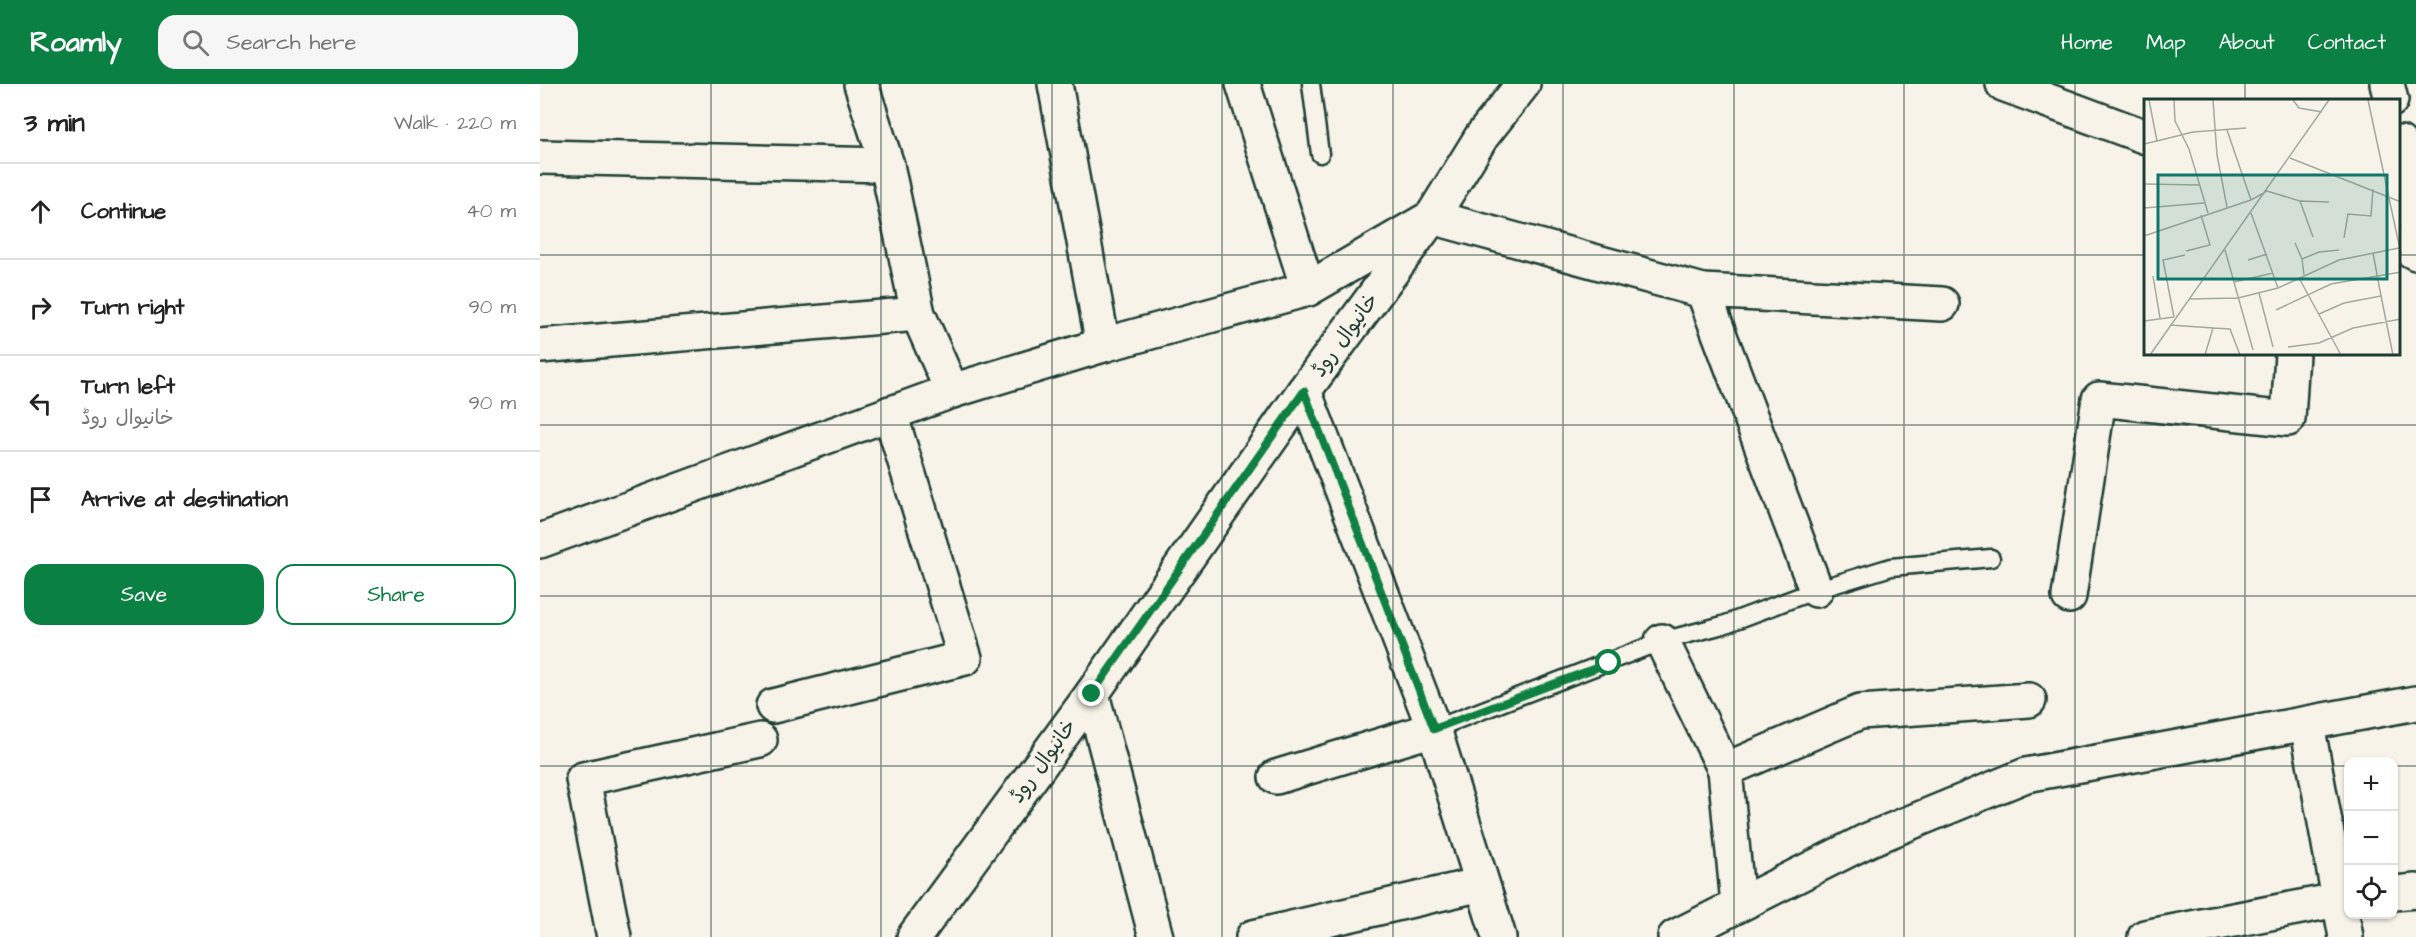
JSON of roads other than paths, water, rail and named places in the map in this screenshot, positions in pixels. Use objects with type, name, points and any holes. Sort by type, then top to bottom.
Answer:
[{"type":"street","points":[[861,84],[887,165],[918,314],[952,391]]},
{"type":"street","points":[[1055,84],[1103,345]]},
{"type":"street","points":[[1244,84],[1308,289]]},
{"type":"street","name":"خانیوال روڈ","points":[[914,937],[1092,694],[1304,391],[1432,217],[1482,136],[1523,84]]},
{"type":"street","points":[[2003,84],[2144,136]]},
{"type":"street","points":[[2387,84],[2391,99]]},
{"type":"street","points":[[2401,148],[2416,223]]},
{"type":"street","points":[[540,157],[887,165]]},
{"type":"street","points":[[540,541],[952,391],[1103,345],[1308,289],[1432,217],[1703,291],[1942,304]]},
{"type":"street","points":[[2401,245],[2416,253]]},
{"type":"street","points":[[1703,291],[1816,590]]},
{"type":"street","points":[[540,346],[918,314]]},
{"type":"street","points":[[2069,596],[2099,399],[2288,419],[2292,356]]},
{"type":"street","points":[[1304,391],[1434,729],[1499,937]]},
{"type":"street","points":[[773,706],[965,658],[890,413]]},
{"type":"street","points":[[1662,641],[1725,770],[1738,904]]},
{"type":"street","points":[[1092,694],[1156,937]]},
{"type":"street","points":[[1725,770],[1860,712],[2029,700]]},
{"type":"street","points":[[1692,934],[1738,904],[1868,840],[2026,776],[2416,703]]},
{"type":"street","points":[[2145,937],[2344,899],[2307,724]]},
{"type":"street","points":[[1276,777],[1434,729]]},
{"type":"street","points":[[614,937],[583,779],[760,740]]},
{"type":"street","points":[[1253,937],[1482,884]]},
{"type":"street","points":[[2398,893],[2416,891]]},
{"type":"street","points":[[2345,919],[2346,937]]},
{"type":"lane","points":[[1311,84],[1320,154]]},
{"type":"lane","points":[[1434,729],[1662,641],[1723,625],[1816,590],[1891,567],[1991,558]]}]
